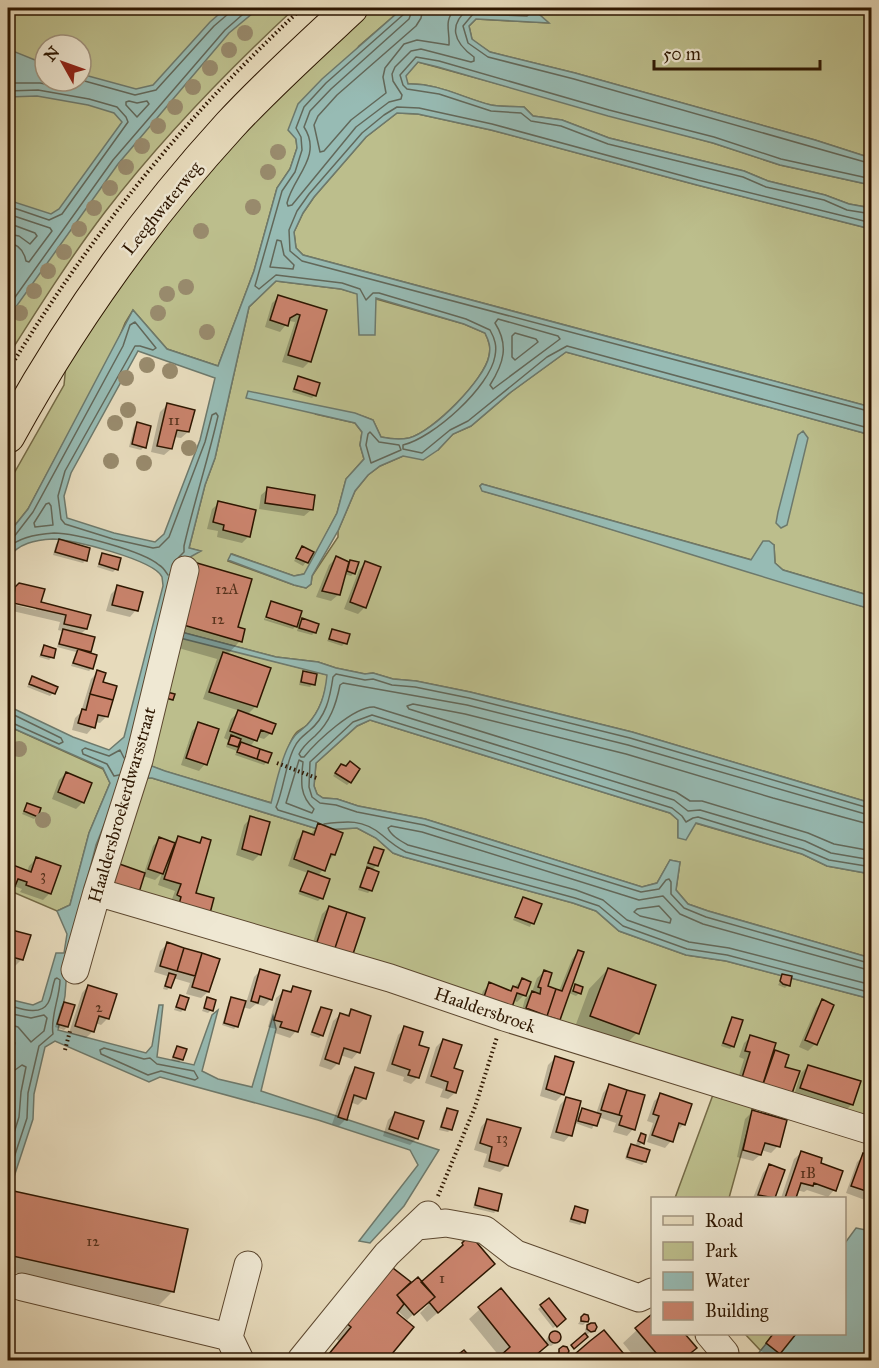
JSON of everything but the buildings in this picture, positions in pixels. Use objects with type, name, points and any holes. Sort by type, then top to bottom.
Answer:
[{"type":"main road","name":"Leeghwaterweg","points":[[8,436],[78,319],[134,240],[230,125],[291,63],[351,8]]},
{"type":"street","name":"Haaldersbroekerdwarsstraat","points":[[75,970],[135,770],[185,570]]},
{"type":"street","name":"Haaldersbroek","points":[[97,892],[390,978],[504,1017],[872,1131]]},
{"type":"street","points":[[301,1360],[387,1254],[424,1218],[485,1230],[516,1254],[639,1298],[651,1292]]},
{"type":"street","points":[[22,1287],[234,1349],[248,1265]]},
{"type":"path","points":[[278,762],[319,779]]},
{"type":"path","points":[[424,1218],[475,1107],[504,1017]]},
{"type":"path","points":[[65,1050],[70,1031]]},
{"type":"green space","points":[[8,8],[295,8],[196,106],[149,158],[79,247],[8,356]]},
{"type":"green space","points":[[373,8],[403,8],[359,46],[296,139],[297,148],[290,169],[277,188],[254,271],[218,366],[167,349],[133,310],[28,509],[8,534],[8,484],[64,385],[66,365],[161,229],[236,139]]},
{"type":"green space","points":[[532,8],[871,8],[871,158],[815,140],[575,73],[490,52],[472,40],[469,26],[476,19],[548,23]]},
{"type":"green space","points":[[418,62],[713,143],[780,165],[871,185],[871,208],[768,181],[744,171],[609,138],[562,120],[533,116],[524,107],[491,105],[440,88],[408,84],[405,76]]},
{"type":"green space","points":[[397,113],[418,114],[491,130],[871,229],[871,407],[303,255],[296,248],[294,232],[303,213],[366,137]]},
{"type":"green space","points":[[276,281],[341,289],[464,324],[485,333],[490,347],[485,366],[468,390],[431,426],[409,438],[381,437],[373,420],[357,414],[338,412],[315,414],[355,423],[362,432],[360,445],[364,459],[346,479],[337,513],[307,571],[294,576],[232,554],[228,561],[294,585],[306,588],[311,584],[312,576],[338,537],[338,531],[355,491],[368,475],[380,466],[403,456],[438,450],[453,434],[471,426],[511,392],[566,352],[871,435],[871,596],[783,570],[775,563],[774,545],[761,545],[752,560],[482,484],[480,486],[483,491],[871,609],[871,803],[632,732],[470,692],[416,681],[393,679],[373,673],[365,674],[318,662],[276,657],[165,628],[183,560],[200,551],[189,548],[205,485],[215,458],[249,307]]},
{"type":"green space","points":[[164,633],[328,675],[324,695],[316,714],[296,733],[289,746],[272,803],[141,762]]},
{"type":"green space","points":[[370,720],[670,813],[678,820],[678,837],[695,823],[802,854],[827,866],[871,874],[871,958],[688,904],[676,890],[680,862],[670,860],[657,883],[642,887],[425,819],[358,806],[337,799],[323,798],[317,794],[314,786],[316,763],[357,726]]},
{"type":"green space","points":[[8,726],[103,769],[110,783],[89,833],[70,905],[57,911],[8,890]]},
{"type":"green space","points":[[123,778],[152,778],[321,830],[357,828],[376,838],[393,853],[596,911],[619,931],[686,955],[726,961],[871,999],[871,1101],[866,1118],[86,885],[96,845]]},
{"type":"green space","points":[[714,1092],[755,1104],[729,1197],[675,1197]]},
{"type":"green space","points":[[746,1335],[773,1335],[761,1351]]},
{"type":"water","points":[[226,8],[259,8],[229,33],[118,164],[8,318],[8,279],[12,259],[8,254],[8,200],[51,214],[59,209],[122,122],[114,113],[88,105],[37,96],[8,97],[8,49],[33,59],[33,93],[93,93],[93,77],[136,89],[153,85],[210,22]]},
{"type":"water","points":[[403,8],[532,8],[549,23],[476,19],[469,26],[472,39],[490,52],[575,73],[815,140],[871,158],[871,185],[780,165],[713,143],[418,62],[406,76],[408,84],[440,88],[491,105],[524,107],[533,116],[562,120],[609,138],[744,171],[768,181],[871,208],[871,229],[491,130],[418,114],[397,113],[366,137],[303,213],[294,232],[296,248],[303,255],[871,407],[871,435],[566,352],[511,392],[471,426],[453,434],[438,450],[423,460],[403,456],[380,466],[368,475],[355,491],[338,531],[312,576],[311,584],[306,588],[228,560],[231,554],[294,576],[304,574],[337,513],[346,479],[364,459],[360,445],[362,432],[355,423],[246,398],[248,391],[355,413],[373,420],[381,437],[409,438],[431,426],[457,403],[485,366],[489,356],[489,344],[485,333],[464,324],[376,298],[375,335],[359,335],[357,294],[341,289],[276,281],[249,307],[215,458],[205,485],[189,548],[201,551],[183,561],[166,628],[276,657],[318,662],[365,674],[373,673],[393,679],[416,681],[470,692],[632,732],[871,803],[871,874],[827,866],[802,854],[696,823],[686,840],[678,838],[678,820],[670,813],[370,720],[357,726],[316,763],[314,786],[317,794],[323,798],[337,799],[358,806],[425,819],[642,887],[657,883],[670,860],[680,862],[676,890],[688,904],[871,958],[871,999],[726,961],[686,955],[619,931],[596,911],[393,853],[376,838],[357,828],[321,830],[152,778],[123,778],[96,845],[68,955],[65,996],[58,1030],[146,1053],[152,1046],[159,1005],[163,1005],[157,1057],[194,1065],[212,1015],[218,1010],[202,1071],[218,1079],[252,1087],[273,1016],[276,1029],[261,1091],[439,1150],[404,1206],[370,1243],[359,1241],[418,1165],[410,1150],[318,1120],[160,1077],[149,1082],[55,1041],[45,1047],[34,1094],[33,1119],[8,1195],[8,1068],[15,1043],[8,1036],[8,999],[33,1005],[42,1001],[56,953],[64,953],[67,934],[57,911],[70,905],[89,833],[110,783],[103,768],[8,726],[8,706],[73,737],[109,750],[124,737],[163,586],[162,577],[156,570],[145,564],[112,552],[63,540],[34,541],[17,549],[8,558],[8,534],[28,509],[133,310],[167,349],[218,366],[254,271],[277,188],[290,169],[297,148],[296,139],[288,130],[298,104],[322,79]],"holes":[[[138,351],[215,378],[200,440],[164,534],[155,542],[114,533],[67,518],[64,496],[71,473]],[[164,634],[327,675],[319,708],[307,725],[293,738],[286,752],[271,803],[141,762]]]},
{"type":"water","points":[[803,431],[808,438],[787,525],[781,528],[776,523],[778,512],[798,435]]},
{"type":"water","points":[[482,484],[751,560],[763,541],[769,541],[774,545],[775,563],[783,570],[871,596],[871,609],[482,491],[480,486]]},
{"type":"water","points":[[856,1228],[871,1231],[871,1360],[753,1360],[773,1335],[846,1335],[846,1242]]}]
